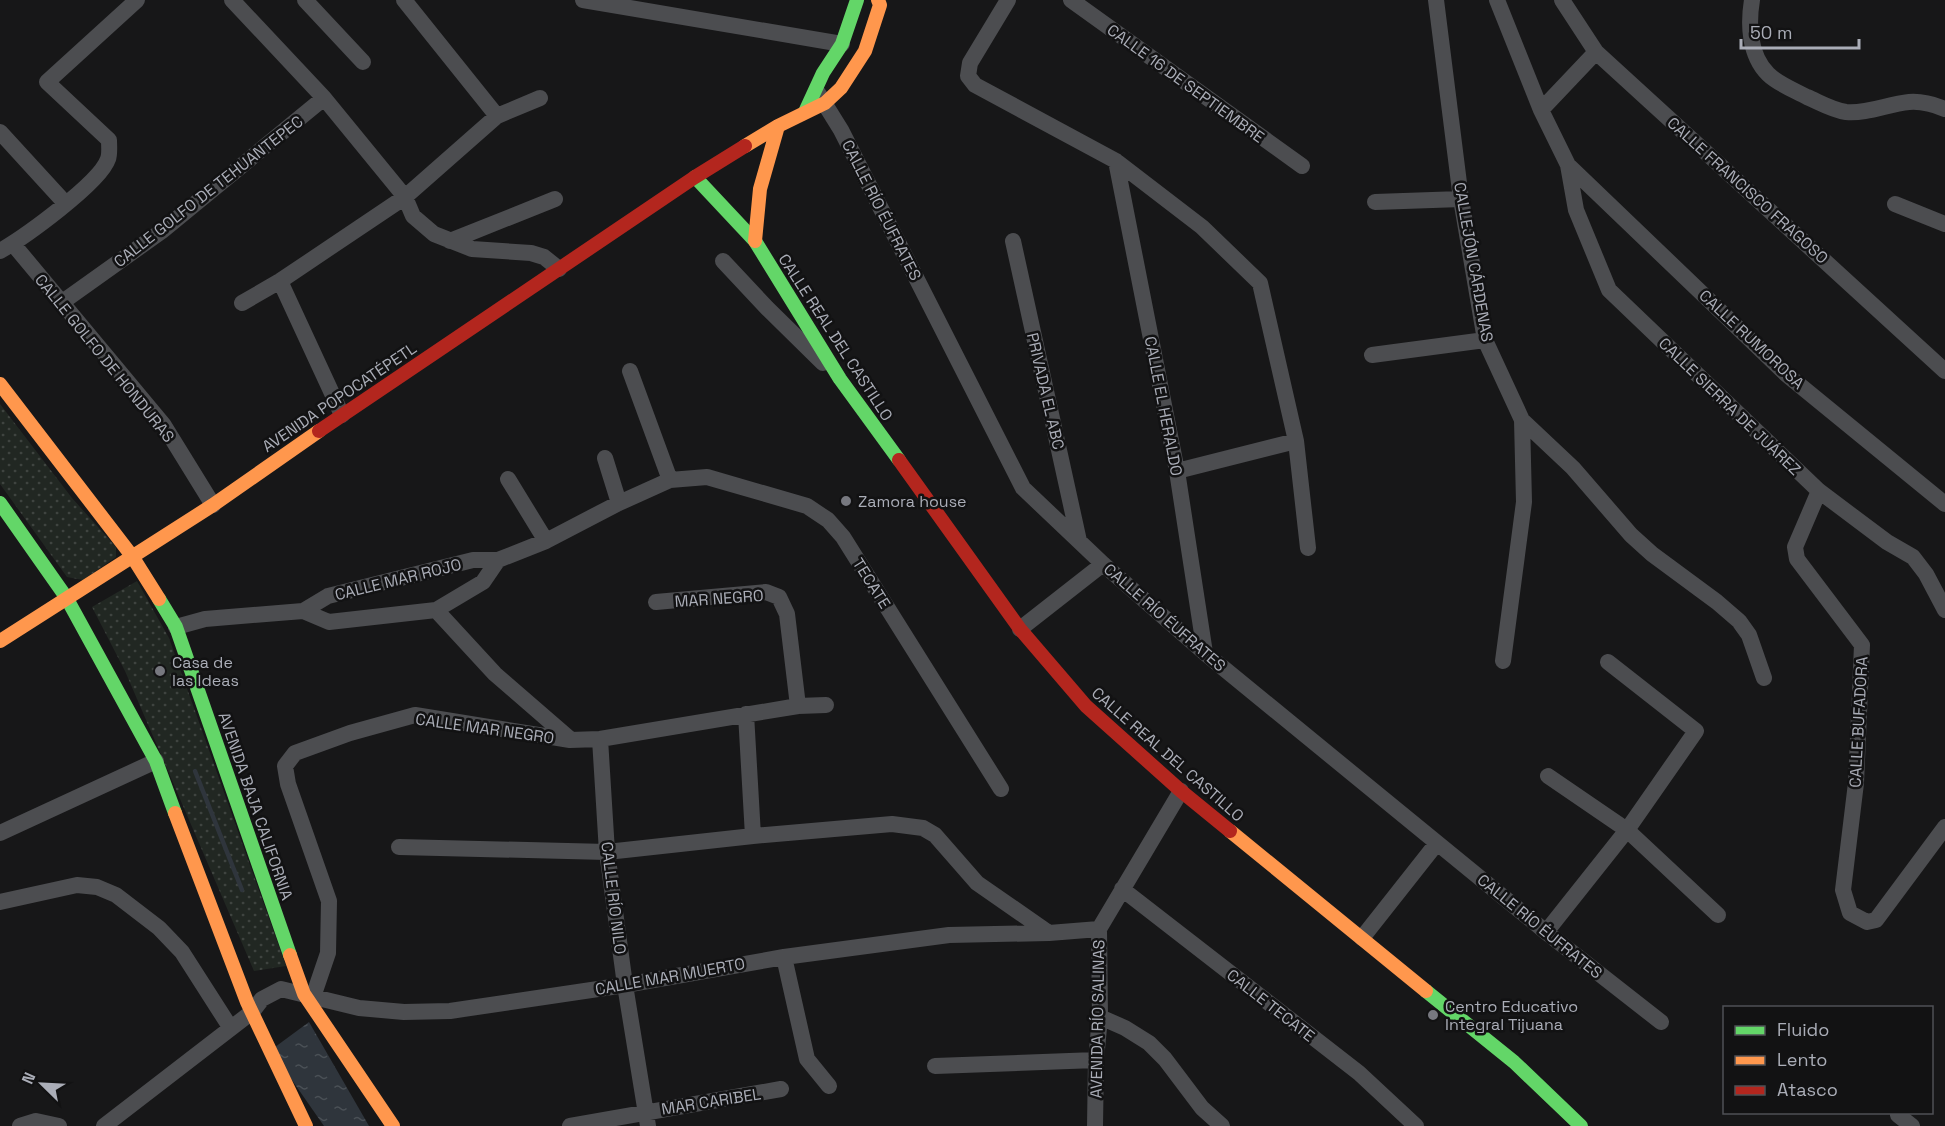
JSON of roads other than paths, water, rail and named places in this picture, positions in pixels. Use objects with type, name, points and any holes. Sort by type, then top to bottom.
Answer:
[{"type":"street","points":[[6,247],[66,204],[97,176],[108,159],[109,140],[47,82],[137,0]]},
{"type":"street","points":[[232,0],[324,98],[405,197],[413,216],[421,225],[434,234],[472,249],[531,253],[544,257],[559,268]]},
{"type":"street","points":[[305,0],[363,62]]},
{"type":"street","points":[[404,0],[497,116]]},
{"type":"street","points":[[583,0],[842,44]]},
{"type":"street","points":[[857,0],[842,44],[823,74],[820,96],[841,88],[865,51],[880,5],[878,0]]},
{"type":"street","points":[[1008,0],[970,63],[968,76],[975,85],[1116,161],[1202,227],[1260,283],[1296,441],[1308,548]]},
{"type":"street","name":"CALLE 16 DE SEPTIEMBRE","points":[[1071,0],[1302,166]]},
{"type":"street","name":"CALLEJÓN CÁRDENAS","points":[[1436,0],[1461,199],[1485,340],[1522,420],[1524,502],[1503,661]]},
{"type":"street","points":[[1497,0],[1541,110],[1568,165]]},
{"type":"street","name":"CALLE FRANCISCO FRAGOSO","points":[[1562,0],[1596,52],[1945,371]]},
{"type":"street","points":[[1752,0],[1750,32],[1756,57],[1768,74],[1789,88],[1845,112],[1864,111],[1909,102],[1930,103],[1945,109]]},
{"type":"street","points":[[1541,110],[1596,52]]},
{"type":"street","name":"AVENIDA POPOCATÉPETL","points":[[0,641],[213,505],[342,415],[695,177],[805,112],[820,96]]},
{"type":"street","name":"CALLE RÍO ÉUFRATES","points":[[820,96],[847,141],[1023,488],[1103,564],[1205,653],[1546,932],[1661,1022]]},
{"type":"street","name":"CALLE GOLFO DE TEHUANTEPEC","points":[[61,303],[162,231],[324,98]]},
{"type":"street","points":[[242,303],[280,281],[405,197],[497,116],[540,98]]},
{"type":"street","points":[[755,241],[760,189],[778,126]]},
{"type":"street","points":[[0,132],[66,204]]},
{"type":"street","name":"CALLE EL HERALDO","points":[[1116,161],[1177,471],[1205,653]]},
{"type":"street","name":"CALLE SIERRA DE JUÁREZ","points":[[1568,165],[1576,210],[1609,290],[1819,491],[1887,542],[1912,557],[1926,574],[1945,610]]},
{"type":"street","name":"CALLE RUMOROSA","points":[[1568,165],[1786,374],[1945,504]]},
{"type":"street","name":"CALLE REAL DEL CASTILLO","points":[[695,177],[755,241],[840,380],[1020,629],[1086,706],[1181,791],[1514,1062],[1581,1126]]},
{"type":"street","points":[[450,241],[555,199]]},
{"type":"street","points":[[1375,202],[1461,199]]},
{"type":"street","points":[[1895,204],[1945,225]]},
{"type":"street","name":"PRIVADA EL ABC","points":[[1013,241],[1079,541]]},
{"type":"street","name":"CALLE GOLFO DE HONDURAS","points":[[6,247],[61,303],[163,424],[213,505]]},
{"type":"street","points":[[723,261],[840,380]]},
{"type":"street","points":[[280,281],[342,415]]},
{"type":"street","points":[[1372,355],[1485,340]]},
{"type":"street","points":[[630,371],[670,480]]},
{"type":"street","name":"AVENIDA BAJA CALIFORNIA","points":[[0,384],[132,556],[176,627],[309,996],[393,1126]]},
{"type":"street","points":[[1522,420],[1573,468],[1630,535],[1739,621],[1749,634],[1764,678]]},
{"type":"street","points":[[1177,471],[1296,441]]},
{"type":"street","points":[[604,458],[619,503]]},
{"type":"street","name":"TECATE","points":[[670,480],[707,477],[807,506],[828,520],[843,537],[1001,789]]},
{"type":"street","points":[[508,479],[546,541]]},
{"type":"street","name":"CALLE MAR ROJO","points":[[176,627],[205,619],[303,611],[327,596],[473,560],[498,560],[546,541],[619,503],[670,480]]},
{"type":"street","name":"CALLE BUFADORA","points":[[1819,491],[1795,547],[1797,559],[1862,645],[1856,783],[1843,890],[1850,913],[1866,921],[1876,920],[1945,827]]},
{"type":"street","points":[[0,503],[66,597],[156,761],[252,1012],[306,1126]]},
{"type":"street","name":"CALLE MAR ROJO","points":[[303,611],[329,622],[436,610],[483,582],[498,560]]},
{"type":"street","points":[[1020,629],[1103,564]]},
{"type":"street","name":"MAR NEGRO","points":[[656,602],[766,592],[778,597],[787,614],[798,706]]},
{"type":"street","points":[[436,610],[495,674],[570,740]]},
{"type":"street","points":[[1546,932],[1627,830],[1696,731],[1608,662]]},
{"type":"street","name":"CALLE MAR NEGRO","points":[[309,996],[328,953],[329,901],[288,784],[285,766],[295,753],[350,733],[415,716],[570,740],[600,740],[746,714],[798,706],[826,705]]},
{"type":"street","points":[[746,714],[753,836]]},
{"type":"street","name":"CALLE RÍO NILO","points":[[600,740],[607,852],[624,984],[647,1119]]},
{"type":"street","points":[[0,833],[156,761]]},
{"type":"street","points":[[1548,776],[1627,830],[1718,915]]},
{"type":"street","name":"AVENIDA RÍO SALINAS","points":[[1095,1126],[1096,1060],[1100,1017],[1099,929],[1181,791]]},
{"type":"street","points":[[399,847],[607,852],[892,824],[923,828],[935,835],[977,883],[1049,933]]},
{"type":"street","points":[[1362,938],[1437,843]]},
{"type":"street","points":[[0,902],[77,885],[97,887],[116,895],[159,928],[182,952],[230,1027]]},
{"type":"street","name":"CALLE TECATE","points":[[1122,889],[1359,1073],[1416,1126]]},
{"type":"street","name":"CALLE MAR MUERTO","points":[[252,1012],[262,999],[281,989],[359,1008],[404,1012],[450,1011],[784,957],[949,935],[1049,933],[1099,929]]},
{"type":"street","points":[[784,957],[807,1059],[829,1086]]},
{"type":"street","points":[[104,1126],[252,1012]]},
{"type":"street","points":[[1100,1017],[1125,1028],[1149,1043],[1165,1059],[1202,1108],[1222,1126]]},
{"type":"street","points":[[935,1066],[1096,1060]]},
{"type":"street","name":"MAR CARIBEL","points":[[570,1126],[647,1119],[781,1089]]},
{"type":"street","points":[[1898,1115],[1912,1126]]},
{"type":"street","points":[[20,1126],[36,1120],[58,1126]]},
{"type":"water","points":[[309,1022],[369,1126],[324,1126],[271,1050]]},
{"type":"waterway","points":[[195,771],[242,890]]},
{"type":"place","name":"Zamora house","points":[[846,501]]},
{"type":"place","name":"Casa de las Ideas","points":[[160,671]]},
{"type":"place","name":"Centro Educativo Integral Tijuana","points":[[1433,1015]]}]
